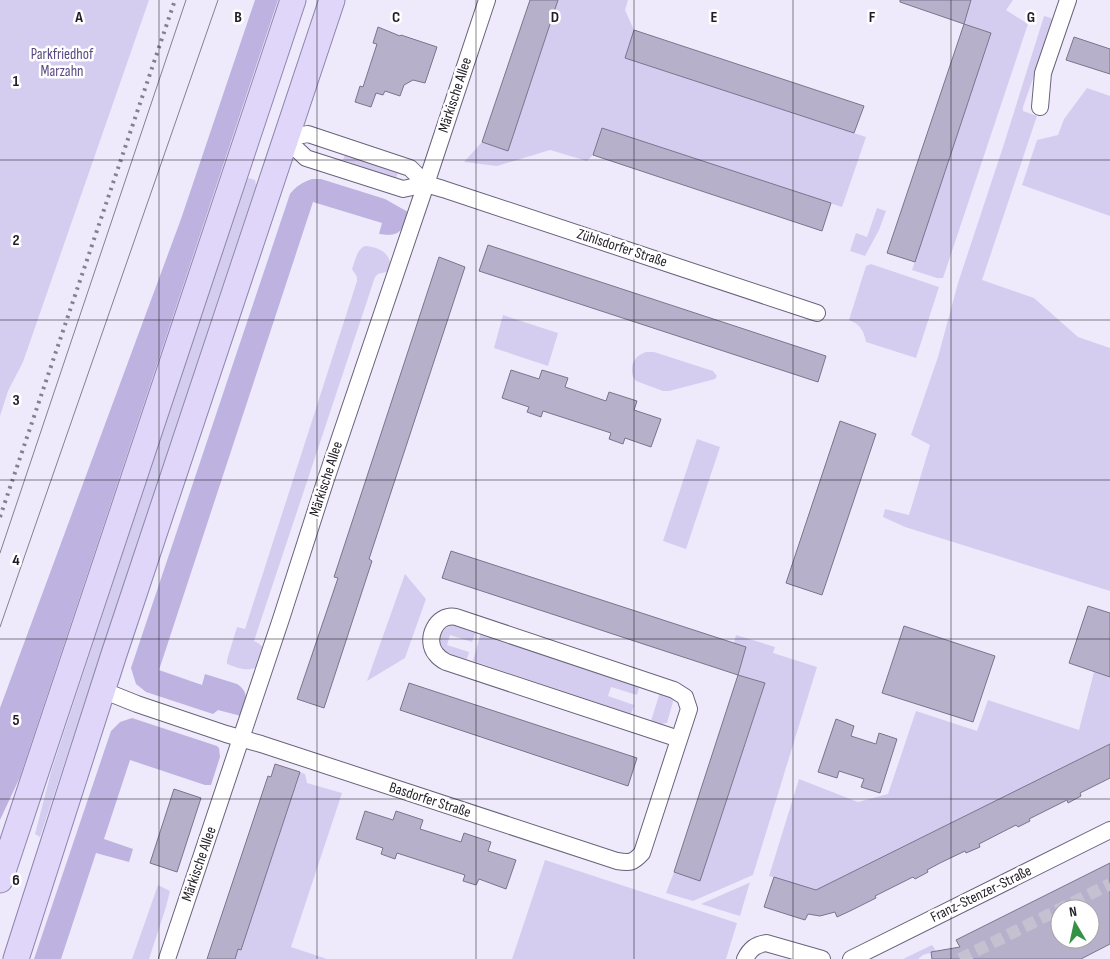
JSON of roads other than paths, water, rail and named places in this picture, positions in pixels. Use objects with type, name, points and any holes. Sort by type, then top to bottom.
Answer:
[{"type":"main road","points":[[0,880],[293,0]]},
{"type":"main road","points":[[16,959],[102,690],[332,0]]},
{"type":"main road","points":[[251,128],[285,138]]},
{"type":"street","name":"Märkische Allee","points":[[167,959],[487,0]]},
{"type":"street","points":[[1040,107],[1043,73],[1068,0]]},
{"type":"street","name":"Zühlsdorfer Straße","points":[[285,138],[308,134],[410,168],[426,184],[818,313]]},
{"type":"street","name":"Zühlsdorfer Straße","points":[[285,138],[306,158],[403,189],[426,184]]},
{"type":"street","name":"Basdorfer Straße","points":[[102,690],[137,704],[241,739],[608,858],[629,863],[642,853],[689,709],[686,697],[679,692],[647,680],[451,616],[440,621],[432,631],[433,649],[436,655],[446,662],[678,739]]},
{"type":"street","name":"Franz-Stenzer-Straße","points":[[851,959],[1110,830]]},
{"type":"street","points":[[745,959],[753,948],[766,943],[822,959]]},
{"type":"tunnel","points":[[960,959],[1110,884]]},
{"type":"tram line","points":[[0,553],[186,0]]},
{"type":"tram line","points":[[0,627],[218,0]]},
{"type":"railway","points":[[0,517],[175,0]]},
{"type":"park label","name":"Parkfriedhof Marzahn","points":[[62,62]]}]
